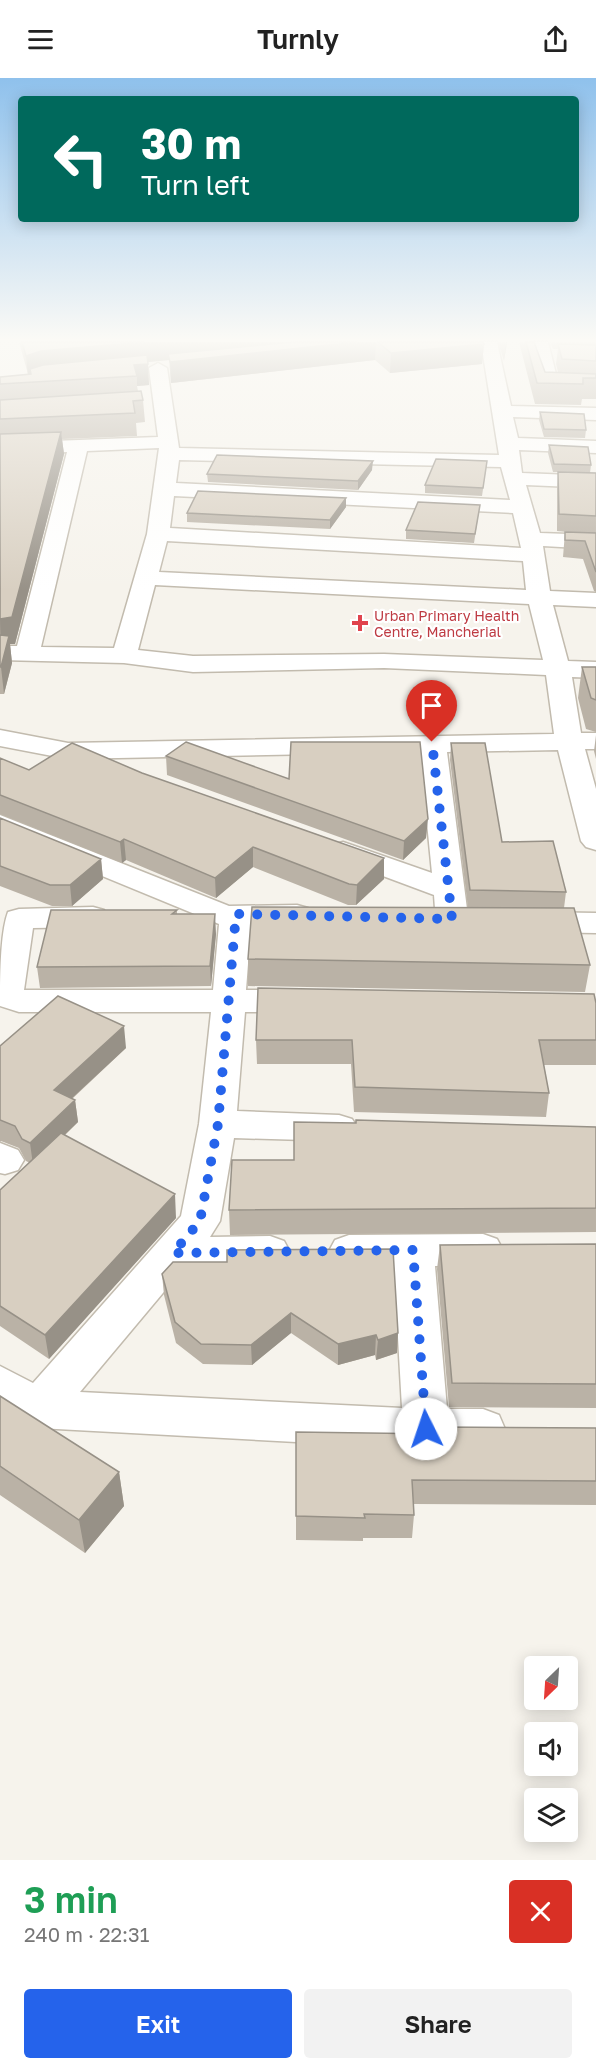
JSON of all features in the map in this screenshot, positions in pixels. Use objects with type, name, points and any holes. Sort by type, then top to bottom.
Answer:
[{"type":"street","points":[[124,656],[158,534],[166,489],[169,448],[165,425]]},
{"type":"street","points":[[505,425],[520,504],[532,547],[539,598],[558,670],[583,741],[596,841]]},
{"type":"street","points":[[27,654],[78,447]]},
{"type":"street","points":[[1,452],[78,447],[169,448],[511,461],[596,447]]},
{"type":"street","points":[[511,461],[596,482]]},
{"type":"street","points":[[166,489],[520,504],[542,501]]},
{"type":"street","points":[[158,534],[532,547],[596,542]]},
{"type":"street","points":[[146,578],[596,600]]},
{"type":"street","points":[[0,653],[124,656],[193,664],[384,661],[596,670]]},
{"type":"street","points":[[0,738],[68,751],[135,776]]},
{"type":"street","points":[[68,751],[432,742],[583,741]]},
{"type":"street","points":[[432,742],[473,913]]},
{"type":"street","points":[[0,824],[228,914]]},
{"type":"street","points":[[315,841],[473,913]]},
{"type":"street","points":[[416,918],[473,913],[596,923]]},
{"type":"street","points":[[38,1409],[200,1221],[218,1124],[229,999],[228,914]]},
{"type":"street","points":[[332,916],[228,914],[10,920],[6,988],[8,996],[19,1002],[229,999],[335,1001]]},
{"type":"street","points":[[218,1124],[371,1128]]},
{"type":"street","points":[[413,1250],[426,1429]]},
{"type":"street","points":[[173,1253],[516,1250]]},
{"type":"street","points":[[0,1385],[38,1409],[426,1429],[528,1430]]},
{"type":"building","points":[[543,425],[585,425],[586,430],[544,429]]},
{"type":"building","points":[[61,432],[12,617],[0,619],[0,434]]},
{"type":"building","points":[[549,445],[588,447],[591,465],[554,464]]},
{"type":"building","points":[[217,455],[373,461],[358,481],[207,474]]},
{"type":"building","points":[[436,459],[487,461],[483,488],[425,485]]},
{"type":"building","points":[[558,472],[596,473],[596,516],[559,514]]},
{"type":"building","points":[[198,491],[346,498],[330,520],[187,513]]},
{"type":"building","points":[[418,502],[480,505],[475,534],[406,530]]},
{"type":"building","points":[[565,532],[596,533],[596,572],[585,541],[565,540]]},
{"type":"building","points":[[0,635],[9,636],[1,667],[0,667]]},
{"type":"building","points":[[582,667],[596,667],[596,700],[591,698]]},
{"type":"building","points":[[186,742],[289,779],[291,742],[420,742],[428,819],[404,841],[166,756]]},
{"type":"building","points":[[72,743],[142,773],[384,858],[357,885],[349,884],[253,847],[215,878],[124,839],[120,842],[0,795],[0,758],[29,770]]},
{"type":"building","points":[[451,743],[485,743],[502,842],[553,841],[566,892],[470,890]]},
{"type":"building","points":[[0,818],[101,859],[70,885],[50,885],[0,866]]},
{"type":"building","points":[[252,907],[574,908],[590,965],[248,959]]},
{"type":"building","points":[[51,910],[177,910],[172,914],[215,914],[210,966],[37,967]]},
{"type":"building","points":[[258,988],[594,994],[596,1040],[539,1040],[549,1093],[355,1087],[352,1040],[256,1040]]},
{"type":"building","points":[[58,996],[124,1026],[54,1090],[75,1100],[30,1143],[22,1139],[15,1126],[0,1120],[0,1046]]},
{"type":"building","points":[[356,1120],[596,1127],[596,1208],[229,1210],[232,1160],[294,1160],[294,1122],[356,1123]]},
{"type":"building","points":[[61,1133],[175,1194],[45,1335],[0,1306],[0,1190]]},
{"type":"building","points":[[596,1244],[596,1384],[452,1383],[440,1245]]},
{"type":"building","points":[[393,1249],[398,1333],[378,1340],[376,1335],[338,1344],[291,1313],[251,1345],[201,1344],[175,1322],[162,1274],[173,1262],[227,1262],[227,1250]]},
{"type":"building","points":[[0,1396],[119,1472],[79,1520],[0,1466]]},
{"type":"building","points":[[438,1427],[596,1428],[596,1481],[412,1480],[414,1515],[364,1514],[365,1518],[296,1516],[296,1432],[439,1434]]},
{"type":"place","name":"Urban Primary Health Centre, Mancherial","points":[[360,623]]},
{"type":"route","points":[[426,1429],[413,1250],[173,1253],[200,1221],[218,1124],[236,914],[452,919],[432,742]]}]
